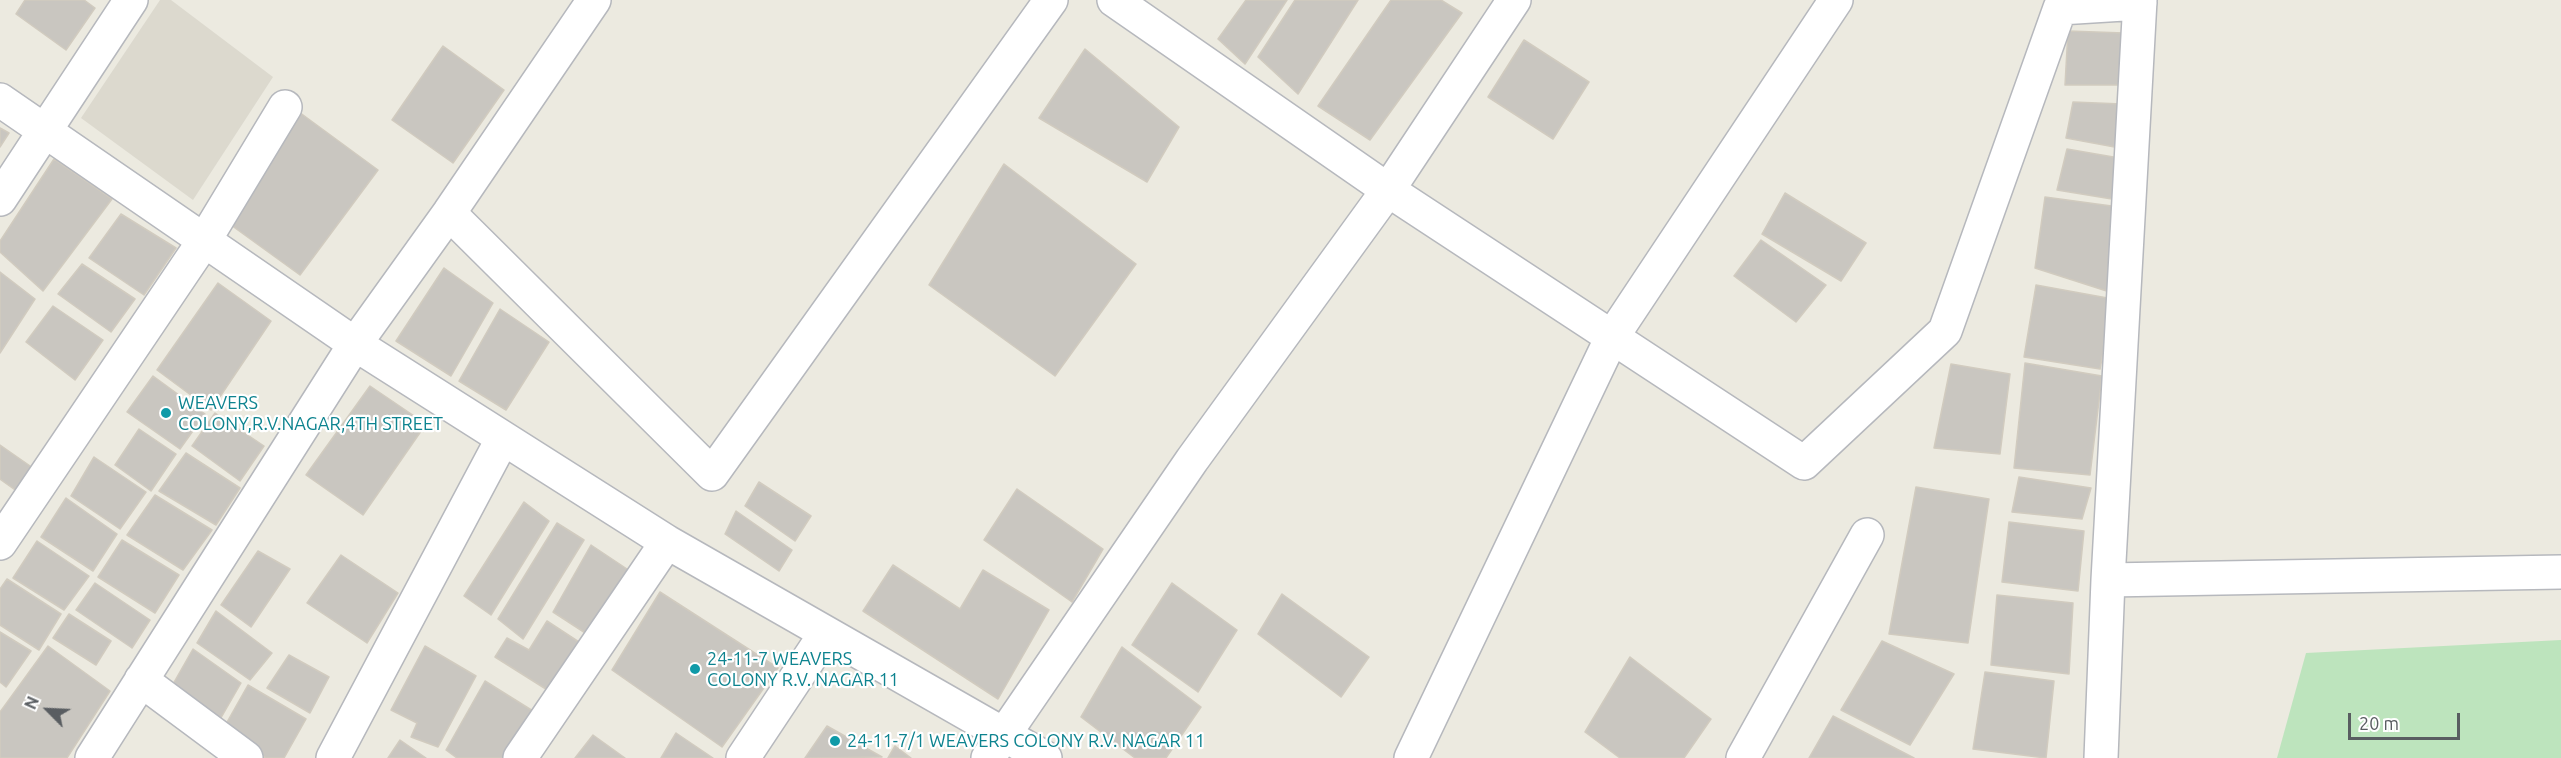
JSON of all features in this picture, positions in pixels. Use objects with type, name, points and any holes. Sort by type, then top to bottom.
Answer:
[{"type":"street","points":[[0,199],[132,0]]},
{"type":"street","points":[[92,758],[355,344],[594,0]]},
{"type":"street","points":[[448,213],[712,474],[1051,0]]},
{"type":"street","points":[[1114,0],[1388,190],[1804,463],[1945,331],[2060,8],[2140,2],[2108,580],[2101,758]]},
{"type":"street","points":[[996,747],[1192,460],[1388,190],[1514,0]]},
{"type":"street","points":[[1411,758],[1612,337],[1836,0]]},
{"type":"street","points":[[0,100],[355,344],[667,542],[826,633],[996,747],[1045,758]]},
{"type":"street","points":[[0,543],[204,241],[285,107]]},
{"type":"street","points":[[333,758],[504,438]]},
{"type":"street","points":[[1743,758],[1867,534]]},
{"type":"street","points":[[519,758],[667,542]]},
{"type":"street","points":[[2108,580],[2561,572]]},
{"type":"street","points":[[743,758],[826,633]]},
{"type":"street","points":[[141,680],[246,758]]},
{"type":"shaded area","points":[[160,0],[171,0],[273,77],[193,200],[81,118]]},
{"type":"green space","points":[[2561,640],[2561,758],[2277,758],[2306,653]]},
{"type":"building","points":[[25,0],[84,0],[95,8],[66,50],[16,14]]},
{"type":"building","points":[[1246,0],[1287,0],[1245,64],[1218,39]]},
{"type":"building","points":[[1295,0],[1358,0],[1298,94],[1258,57]]},
{"type":"building","points":[[1391,0],[1441,0],[1462,13],[1370,140],[1318,106]]},
{"type":"building","points":[[2068,31],[2124,33],[2125,85],[2065,85]]},
{"type":"building","points":[[1524,40],[1589,82],[1553,139],[1488,97]]},
{"type":"building","points":[[443,46],[504,90],[453,163],[392,120]]},
{"type":"building","points":[[1085,49],[1179,127],[1147,182],[1039,118]]},
{"type":"building","points":[[2073,102],[2122,104],[2120,148],[2066,138]]},
{"type":"building","points":[[299,112],[378,170],[300,275],[224,220]]},
{"type":"building","points":[[0,128],[9,133],[0,147]]},
{"type":"building","points":[[2067,149],[2125,159],[2118,200],[2057,190]]},
{"type":"building","points":[[54,159],[112,199],[43,291],[0,252],[0,241]]},
{"type":"building","points":[[1004,164],[1136,264],[1055,376],[929,285]]},
{"type":"building","points":[[1785,193],[1866,243],[1841,281],[1762,234]]},
{"type":"building","points":[[2045,197],[2119,207],[2116,294],[2035,268]]},
{"type":"building","points":[[121,214],[176,248],[144,295],[89,258]]},
{"type":"building","points":[[1761,240],[1826,285],[1796,322],[1734,276]]},
{"type":"building","points":[[82,264],[135,299],[111,332],[58,294]]},
{"type":"building","points":[[444,268],[493,303],[451,376],[396,341]]},
{"type":"building","points":[[0,272],[35,299],[0,353]]},
{"type":"building","points":[[218,283],[271,321],[211,410],[157,370]]},
{"type":"building","points":[[2036,285],[2113,299],[2100,369],[2024,357]]},
{"type":"building","points":[[53,306],[103,340],[75,380],[26,342]]},
{"type":"building","points":[[500,309],[549,342],[506,410],[459,381]]},
{"type":"building","points":[[2025,363],[2102,376],[2090,475],[2014,468]]},
{"type":"building","points":[[1951,364],[2010,374],[2000,454],[1934,448]]},
{"type":"building","name":"WEAVERS COLONY,R.V.NAGAR,4TH STREET","points":[[153,376],[205,414],[180,449],[127,412]]},
{"type":"building","points":[[370,386],[426,424],[363,515],[306,475]]},
{"type":"building","points":[[215,413],[264,446],[240,481],[192,446]]},
{"type":"building","points":[[139,429],[176,454],[151,491],[115,465]]},
{"type":"building","points":[[0,445],[33,468],[18,492],[0,479]]},
{"type":"building","points":[[186,453],[240,488],[216,525],[159,491]]},
{"type":"building","points":[[94,457],[146,492],[120,529],[71,496]]},
{"type":"building","points":[[2019,477],[2091,488],[2082,519],[2012,512]]},
{"type":"building","points":[[759,482],[811,516],[795,541],[745,506]]},
{"type":"building","points":[[1916,487],[1989,499],[1968,643],[1889,634]]},
{"type":"building","points":[[1017,489],[1103,549],[1072,602],[984,540]]},
{"type":"building","points":[[155,495],[212,530],[183,570],[127,535]]},
{"type":"building","points":[[66,498],[117,534],[93,571],[41,537]]},
{"type":"building","points":[[524,502],[549,521],[491,615],[464,596]]},
{"type":"building","points":[[736,511],[792,550],[779,571],[725,534]]},
{"type":"building","points":[[2009,522],[2084,531],[2078,591],[2002,582]]},
{"type":"building","points":[[557,523],[584,540],[523,639],[498,619]]},
{"type":"building","points":[[122,540],[179,575],[155,613],[98,577]]},
{"type":"building","points":[[37,541],[89,576],[64,610],[13,578]]},
{"type":"building","points":[[591,545],[633,573],[593,638],[553,612]]},
{"type":"building","points":[[258,551],[290,569],[251,627],[221,605]]},
{"type":"building","points":[[341,555],[398,593],[367,643],[307,603]]},
{"type":"building","points":[[893,565],[960,609],[983,570],[1049,610],[998,699],[863,611]]},
{"type":"building","points":[[7,579],[61,614],[39,650],[0,625],[0,589]]},
{"type":"building","points":[[95,583],[150,620],[132,648],[76,610]]},
{"type":"building","points":[[1172,583],[1237,630],[1198,692],[1132,645]]},
{"type":"building","name":"24-11-7 WEAVERS COLONY R.V. NAGAR 11","points":[[660,592],[778,668],[722,747],[612,670]]},
{"type":"building","points":[[1282,594],[1369,657],[1341,697],[1258,634]]},
{"type":"building","points":[[1997,595],[2073,603],[2069,674],[1991,665]]},
{"type":"building","points":[[216,611],[272,653],[250,680],[197,643]]},
{"type":"building","points":[[69,614],[111,641],[96,665],[53,638]]},
{"type":"building","points":[[547,621],[579,642],[549,691],[495,657],[507,638],[529,650]]},
{"type":"building","points":[[0,632],[31,651],[6,687],[0,682]]},
{"type":"building","points":[[1882,641],[1954,674],[1910,745],[1841,710]]},
{"type":"building","points":[[48,646],[110,691],[67,758],[0,758],[0,712]]},
{"type":"building","points":[[425,646],[476,676],[438,747],[411,737],[417,723],[391,710]]},
{"type":"building","points":[[1122,647],[1201,707],[1166,758],[1135,758],[1081,717]]},
{"type":"building","points":[[193,649],[241,683],[218,723],[169,691]]},
{"type":"building","points":[[289,655],[329,677],[310,713],[267,688]]},
{"type":"building","points":[[1630,657],[1711,719],[1684,758],[1620,758],[1585,732]]},
{"type":"building","points":[[1985,672],[2054,681],[2046,758],[1973,749]]},
{"type":"building","points":[[485,681],[533,711],[504,758],[457,758],[446,750]]},
{"type":"building","points":[[248,685],[306,719],[284,758],[266,758],[222,731]]},
{"type":"building","points":[[1833,716],[1914,758],[1809,758]]},
{"type":"building","name":"24-11-7/1 WEAVERS COLONY R.V. NAGAR 11","points":[[827,726],[882,757],[805,758]]},
{"type":"building","points":[[676,733],[713,758],[661,758]]},
{"type":"building","points":[[593,735],[625,758],[575,758]]},
{"type":"building","points":[[400,740],[426,758],[388,758]]},
{"type":"building","points":[[895,746],[911,758],[888,758]]},
{"type":"place","name":"WEAVERS COLONY,R.V.NAGAR,4TH STREET","points":[[166,413]]},
{"type":"place","name":"24-11-7 WEAVERS COLONY R.V. NAGAR 11","points":[[695,669]]},
{"type":"place","name":"24-11-7/1 WEAVERS COLONY R.V. NAGAR 11","points":[[835,741]]}]
